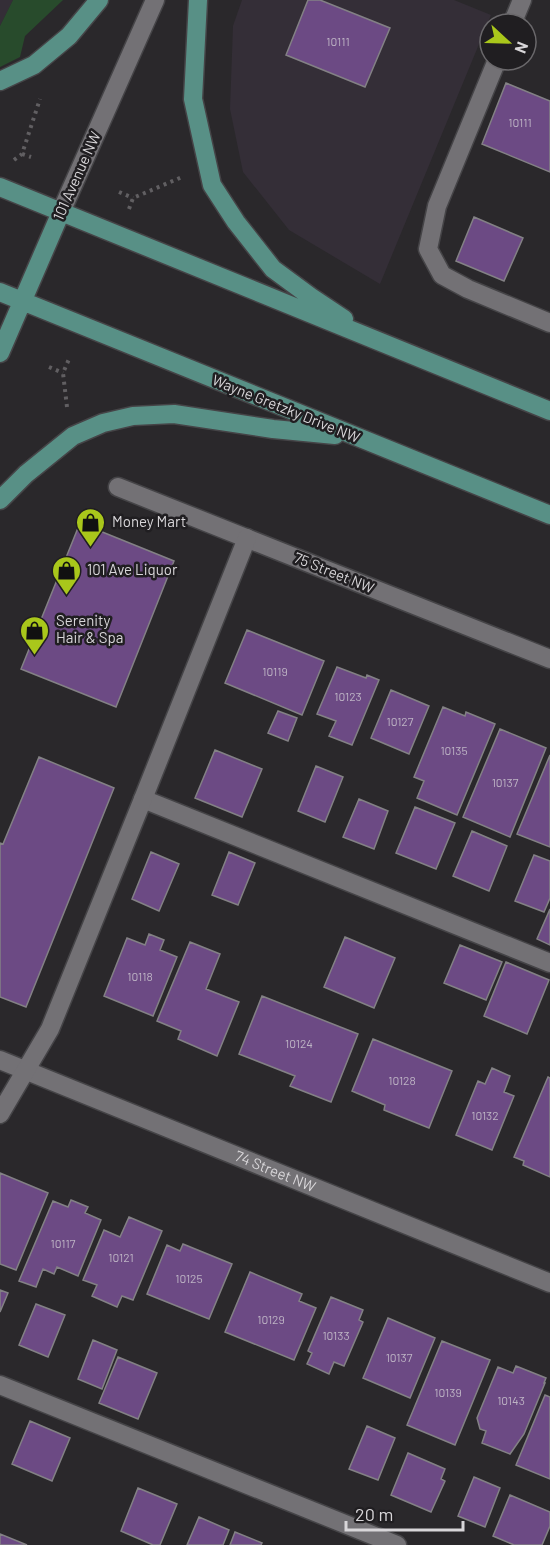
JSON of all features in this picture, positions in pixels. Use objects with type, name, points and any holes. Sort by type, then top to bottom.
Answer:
[{"type":"main road","points":[[0,81],[34,65],[69,36],[99,0]]},
{"type":"main road","points":[[198,0],[193,99],[212,185],[236,222],[273,269],[311,297],[381,342]]},
{"type":"main road","points":[[0,187],[550,411]]},
{"type":"main road","name":"101 Avenue NW","points":[[0,353],[61,212]]},
{"type":"main road","points":[[0,292],[22,301]]},
{"type":"main road","name":"Wayne Gretzky Drive NW","points":[[22,301],[550,515]]},
{"type":"main road","points":[[0,500],[26,474],[72,436],[103,423],[133,416],[174,414],[273,429],[355,436]]},
{"type":"street","name":"101 Avenue NW","points":[[61,212],[155,0]]},
{"type":"street","points":[[492,72],[437,206],[428,249],[442,275],[468,289],[550,323]]},
{"type":"street","name":"75 Street NW","points":[[118,487],[550,658]]},
{"type":"street","points":[[0,1114],[50,1029],[247,538]]},
{"type":"street","points":[[143,799],[550,963]]},
{"type":"street","name":"74 Street NW","points":[[0,1060],[550,1283]]},
{"type":"street","points":[[0,1385],[397,1545]]},
{"type":"path","points":[[31,157],[22,154],[40,99]]},
{"type":"path","points":[[127,212],[133,198],[191,173]]},
{"type":"path","points":[[119,192],[133,198]]},
{"type":"path","points":[[68,416],[63,372],[69,359]]},
{"type":"path","points":[[49,367],[63,372]]},
{"type":"shaded area","points":[[0,0],[13,0],[0,26]]},
{"type":"shaded area","points":[[242,0],[454,0],[484,12],[478,12],[478,47],[380,284],[289,230],[243,172],[230,109],[233,26]]},
{"type":"green space","points":[[13,0],[63,0],[25,36],[20,57],[0,67],[0,26]]},
{"type":"building","points":[[308,0],[320,0],[390,28],[365,87],[286,55]]},
{"type":"building","points":[[506,83],[550,101],[550,172],[482,144]]},
{"type":"building","points":[[474,217],[523,238],[504,281],[456,261]]},
{"type":"building","points":[[80,523],[174,561],[116,707],[21,669]]},
{"type":"building","points":[[247,630],[324,661],[302,715],[225,683]]},
{"type":"building","points":[[337,667],[366,678],[367,675],[379,680],[352,745],[329,736],[336,721],[317,714]]},
{"type":"building","points":[[391,690],[429,706],[409,754],[371,738]]},
{"type":"building","points":[[443,707],[465,716],[466,712],[495,724],[457,815],[417,798],[424,781],[414,777]]},
{"type":"building","points":[[278,711],[297,718],[288,741],[268,733]]},
{"type":"building","points":[[500,729],[546,748],[510,837],[463,817]]},
{"type":"building","points":[[215,750],[262,769],[242,817],[195,798]]},
{"type":"building","points":[[550,755],[550,847],[517,834]]},
{"type":"building","points":[[39,757],[114,788],[26,1007],[0,997],[0,843],[3,844]]},
{"type":"building","points":[[316,766],[343,777],[325,822],[298,811]]},
{"type":"building","points":[[359,799],[388,811],[374,849],[343,837]]},
{"type":"building","points":[[415,807],[455,823],[436,869],[396,853]]},
{"type":"building","points":[[472,831],[507,846],[489,891],[453,876]]},
{"type":"building","points":[[151,852],[179,864],[159,911],[132,899]]},
{"type":"building","points":[[229,852],[255,863],[238,905],[212,895]]},
{"type":"building","points":[[534,855],[550,861],[550,898],[544,912],[515,901]]},
{"type":"building","points":[[550,909],[550,945],[537,939]]},
{"type":"building","points":[[149,934],[164,940],[160,950],[177,957],[153,1016],[104,996],[127,938],[145,945]]},
{"type":"building","points":[[345,937],[395,958],[374,1008],[324,987]]},
{"type":"building","points":[[190,942],[220,954],[206,989],[239,1002],[217,1056],[178,1039],[181,1031],[157,1021]]},
{"type":"building","points":[[460,945],[502,962],[486,1000],[444,983]]},
{"type":"building","points":[[506,962],[549,980],[527,1034],[484,1016]]},
{"type":"building","points":[[262,996],[358,1034],[331,1102],[290,1086],[295,1076],[239,1054]]},
{"type":"building","points":[[373,1039],[452,1071],[429,1128],[384,1110],[385,1105],[352,1091]]},
{"type":"building","points":[[492,1068],[510,1076],[504,1092],[514,1096],[492,1150],[456,1135],[478,1081],[485,1084]]},
{"type":"building","points":[[548,1077],[550,1078],[550,1177],[523,1165],[524,1161],[514,1157]]},
{"type":"building","points":[[0,1173],[48,1193],[16,1270],[0,1264]]},
{"type":"building","points":[[71,1200],[88,1207],[85,1213],[101,1220],[78,1276],[57,1267],[54,1274],[43,1269],[36,1287],[19,1281],[53,1201],[68,1207]]},
{"type":"building","points":[[129,1217],[162,1231],[133,1300],[122,1296],[117,1307],[92,1296],[97,1285],[83,1280],[104,1230],[120,1237]]},
{"type":"building","points":[[183,1244],[232,1264],[209,1319],[147,1294],[167,1245],[180,1251]]},
{"type":"building","points":[[250,1272],[302,1294],[299,1301],[316,1308],[294,1360],[225,1332]]},
{"type":"building","points":[[0,1290],[8,1293],[0,1312]]},
{"type":"building","points":[[331,1297],[363,1310],[359,1320],[363,1322],[344,1366],[334,1362],[329,1374],[307,1364],[312,1353],[308,1351]]},
{"type":"building","points":[[36,1304],[65,1315],[48,1357],[19,1345]]},
{"type":"building","points":[[388,1318],[435,1338],[410,1398],[363,1378]]},
{"type":"building","points":[[93,1340],[117,1350],[102,1389],[78,1379]]},
{"type":"building","points":[[442,1341],[490,1360],[455,1445],[407,1425]]},
{"type":"building","points":[[118,1357],[157,1373],[138,1419],[99,1403]]},
{"type":"building","points":[[516,1366],[546,1378],[524,1434],[510,1454],[482,1443],[486,1431],[480,1429],[477,1418],[498,1367],[513,1373]]},
{"type":"building","points":[[545,1395],[550,1397],[550,1479],[516,1465]]},
{"type":"building","points":[[30,1421],[70,1438],[52,1481],[12,1464]]},
{"type":"building","points":[[367,1426],[395,1438],[378,1480],[349,1469]]},
{"type":"building","points":[[408,1453],[445,1469],[441,1479],[445,1481],[431,1512],[391,1495]]},
{"type":"building","points":[[474,1477],[500,1488],[485,1527],[458,1516]]},
{"type":"building","points":[[138,1488],[177,1504],[160,1545],[153,1545],[121,1531]]},
{"type":"building","points":[[510,1495],[550,1512],[550,1526],[542,1545],[514,1545],[493,1536]]},
{"type":"building","points":[[199,1517],[229,1530],[223,1545],[187,1545]]},
{"type":"building","points":[[235,1532],[262,1543],[261,1545],[230,1545]]},
{"type":"building","points":[[0,1534],[27,1545],[0,1545]]},
{"type":"place","name":"Money Mart","points":[[91,548]]},
{"type":"place","name":"101 Ave Liquor","points":[[66,596]]},
{"type":"place","name":"Serenity Hair & Spa","points":[[35,656]]}]
